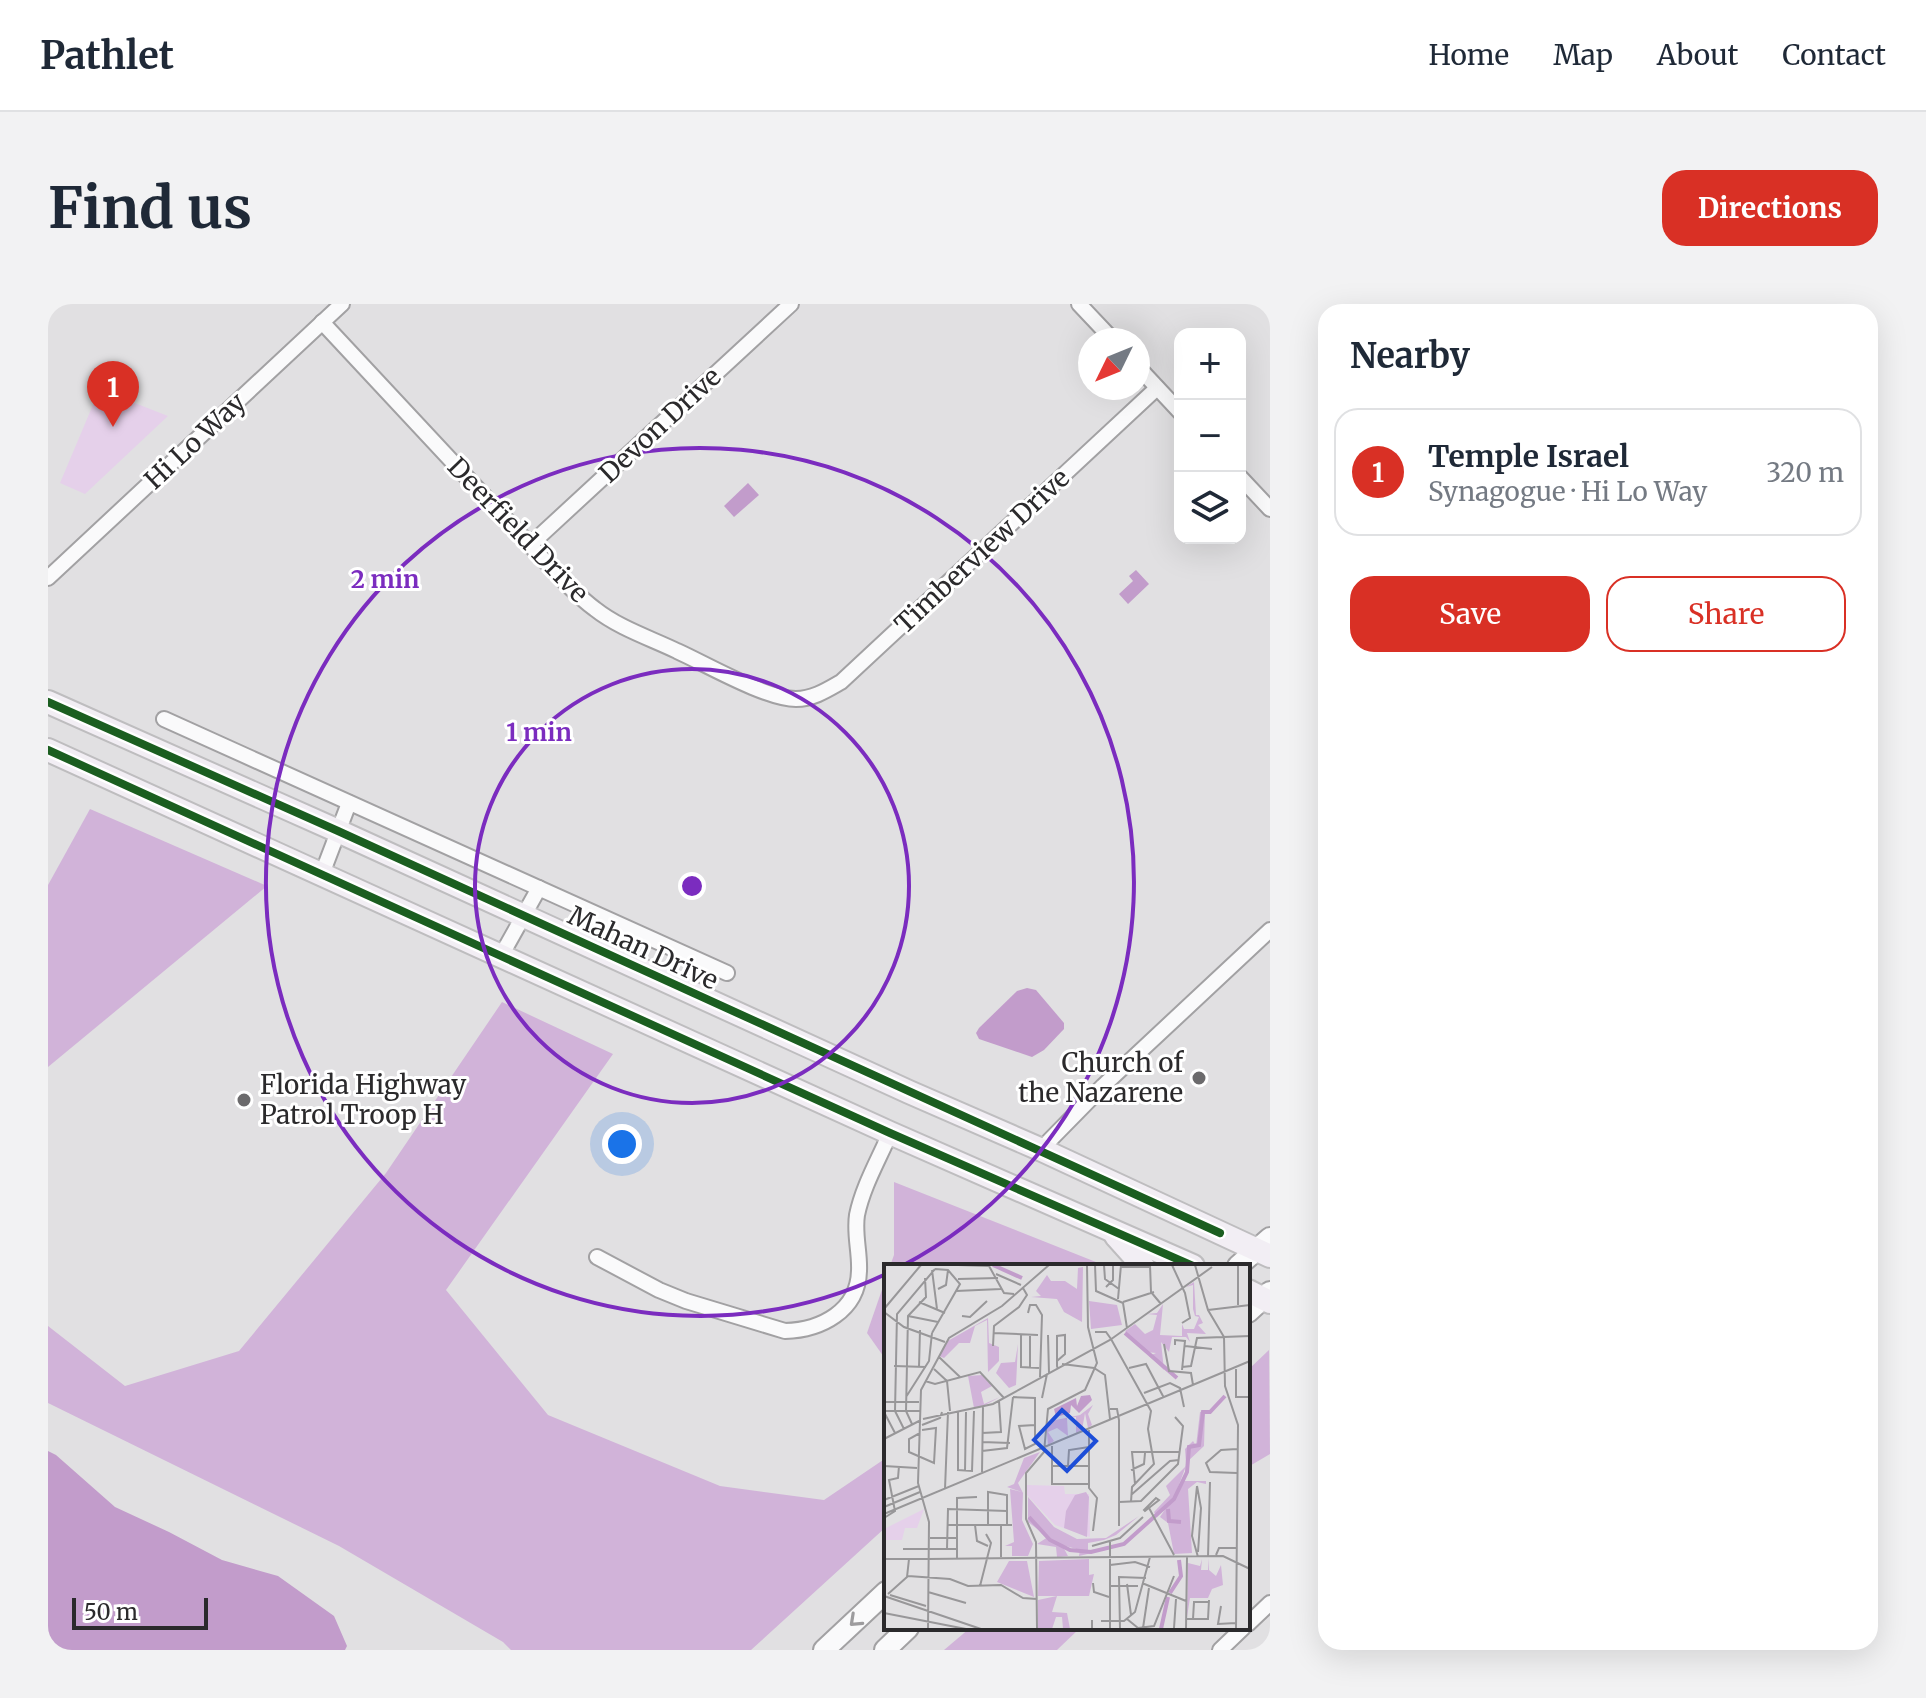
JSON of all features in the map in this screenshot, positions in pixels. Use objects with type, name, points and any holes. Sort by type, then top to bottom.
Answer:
[{"type":"main road","name":"Mahan Drive","points":[[48,702],[909,1092],[1265,1248]]},
{"type":"main road","points":[[48,750],[890,1133],[1189,1264]]},
{"type":"main road","points":[[1110,1229],[1141,1264]]},
{"type":"main road","points":[[1241,1264],[1265,1248]]},
{"type":"main road","points":[[824,1650],[884,1594]]},
{"type":"main road","points":[[885,1650],[906,1630]]},
{"type":"street","name":"Hi Lo Way","points":[[48,578],[342,304]]},
{"type":"street","name":"Devon Drive","points":[[530,545],[791,304]]},
{"type":"street","points":[[1079,304],[1102,328]]},
{"type":"street","name":"Deerfield Drive","points":[[322,322],[559,576],[596,610],[760,690],[799,699]]},
{"type":"street","points":[[1150,380],[1174,406]]},
{"type":"street","name":"Timberview Drive","points":[[799,699],[820,694],[841,682],[1157,388]]},
{"type":"street","points":[[1246,483],[1270,509]]},
{"type":"street","points":[[164,719],[727,973]]},
{"type":"street","points":[[322,874],[349,803]]},
{"type":"street","points":[[501,956],[539,888]]},
{"type":"street","points":[[1042,1150],[1103,1086],[1270,930]]},
{"type":"street","points":[[597,1257],[686,1301],[785,1331],[819,1326],[835,1317],[856,1290],[859,1275],[857,1216],[890,1133]]},
{"type":"street","points":[[1250,1622],[1270,1603]]},
{"type":"street","points":[[1220,1650],[1241,1630]]},
{"type":"shaded area","points":[[103,381],[120,389],[122,398],[168,416],[85,494],[60,483]]},
{"type":"shaded area","points":[[748,483],[759,495],[734,517],[724,506]]},
{"type":"shaded area","points":[[1136,570],[1149,584],[1128,604],[1119,594],[1133,581],[1129,576]]},
{"type":"shaded area","points":[[90,809],[267,886],[48,1067],[48,885]]},
{"type":"shaded area","points":[[1027,988],[1036,990],[1064,1023],[1064,1029],[1044,1050],[1032,1057],[979,1039],[976,1033],[979,1028],[1017,991]]},
{"type":"shaded area","points":[[502,1002],[613,1054],[446,1290],[548,1415],[720,1486],[824,1500],[884,1459],[884,1529],[751,1650],[511,1650],[503,1642],[339,1546],[48,1403],[48,1326],[125,1386],[239,1351],[386,1173]]},
{"type":"shaded area","points":[[894,1182],[1101,1264],[891,1264],[894,1255]]},
{"type":"shaded area","points":[[884,1284],[884,1357],[867,1333]]},
{"type":"shaded area","points":[[1269,1350],[1270,1454],[1250,1466],[1250,1368]]},
{"type":"shaded area","points":[[48,1451],[115,1507],[222,1560],[278,1576],[334,1616],[347,1646],[345,1650],[48,1650]]},
{"type":"shaded area","points":[[968,1630],[1078,1630],[1057,1650],[944,1650]]},
{"type":"cycle path","points":[[48,702],[1220,1233]]},
{"type":"cycle path","points":[[48,750],[890,1133],[1188,1264]]},
{"type":"place","name":"Temple Israel","points":[[113,427]]},
{"type":"place","name":"Church of the Nazarene","points":[[1199,1078]]},
{"type":"place","name":"Florida Highway Patrol Troop H","points":[[244,1100]]}]
